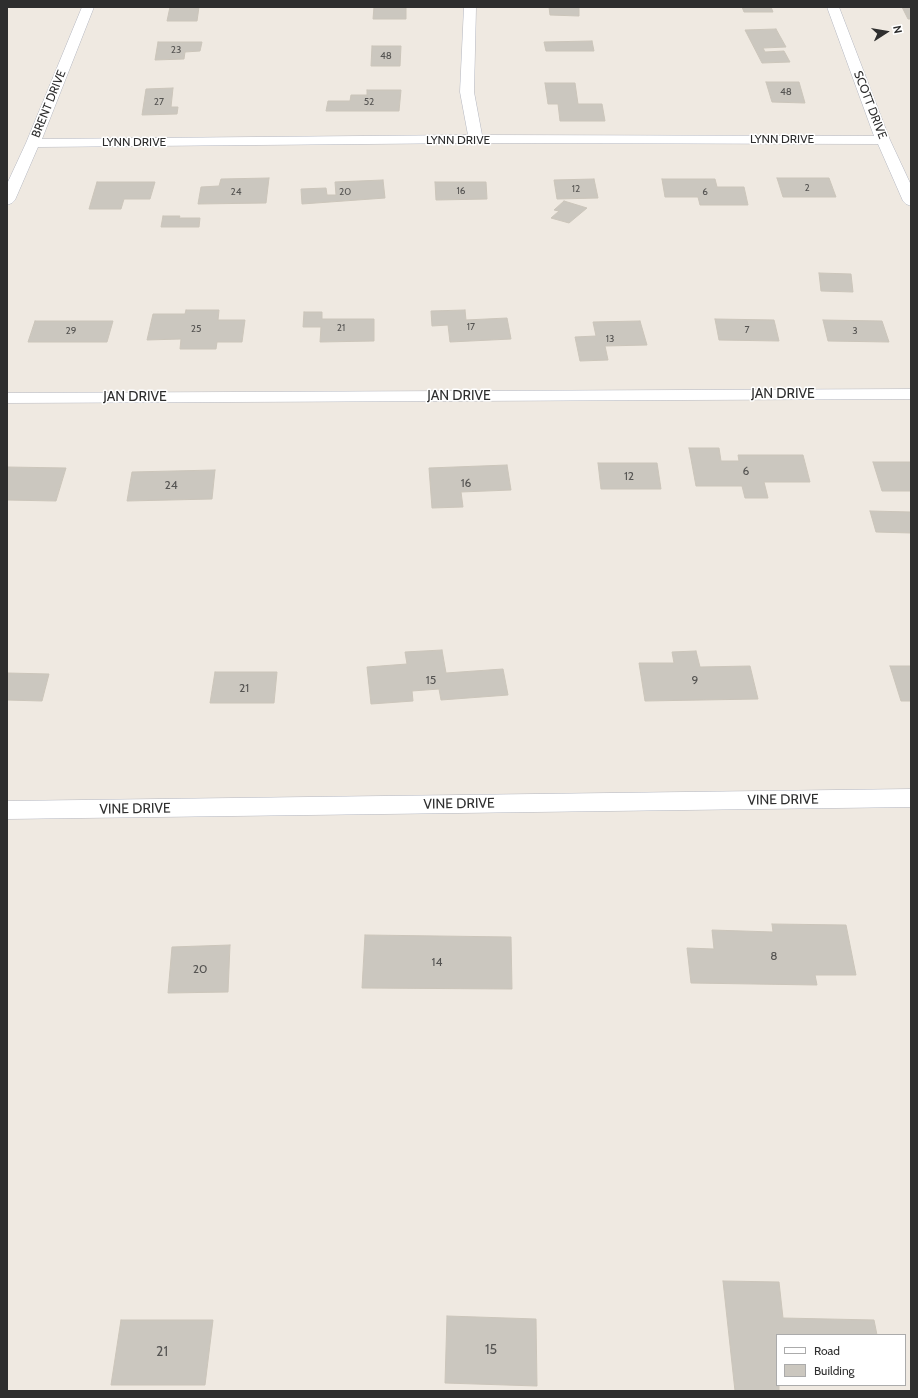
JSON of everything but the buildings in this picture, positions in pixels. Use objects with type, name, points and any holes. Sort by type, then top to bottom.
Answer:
[{"type":"street","name":"BRENT DRIVE","points":[[7,200],[33,143],[88,7]]},
{"type":"street","points":[[470,7],[467,92],[476,139]]},
{"type":"street","name":"SCOTT DRIVE","points":[[833,7],[883,140],[911,202]]},
{"type":"street","name":"LYNN DRIVE","points":[[33,143],[476,139],[883,140]]},
{"type":"street","name":"JAN DRIVE","points":[[7,398],[911,394]]},
{"type":"street","name":"VINE DRIVE","points":[[7,810],[911,798]]}]
